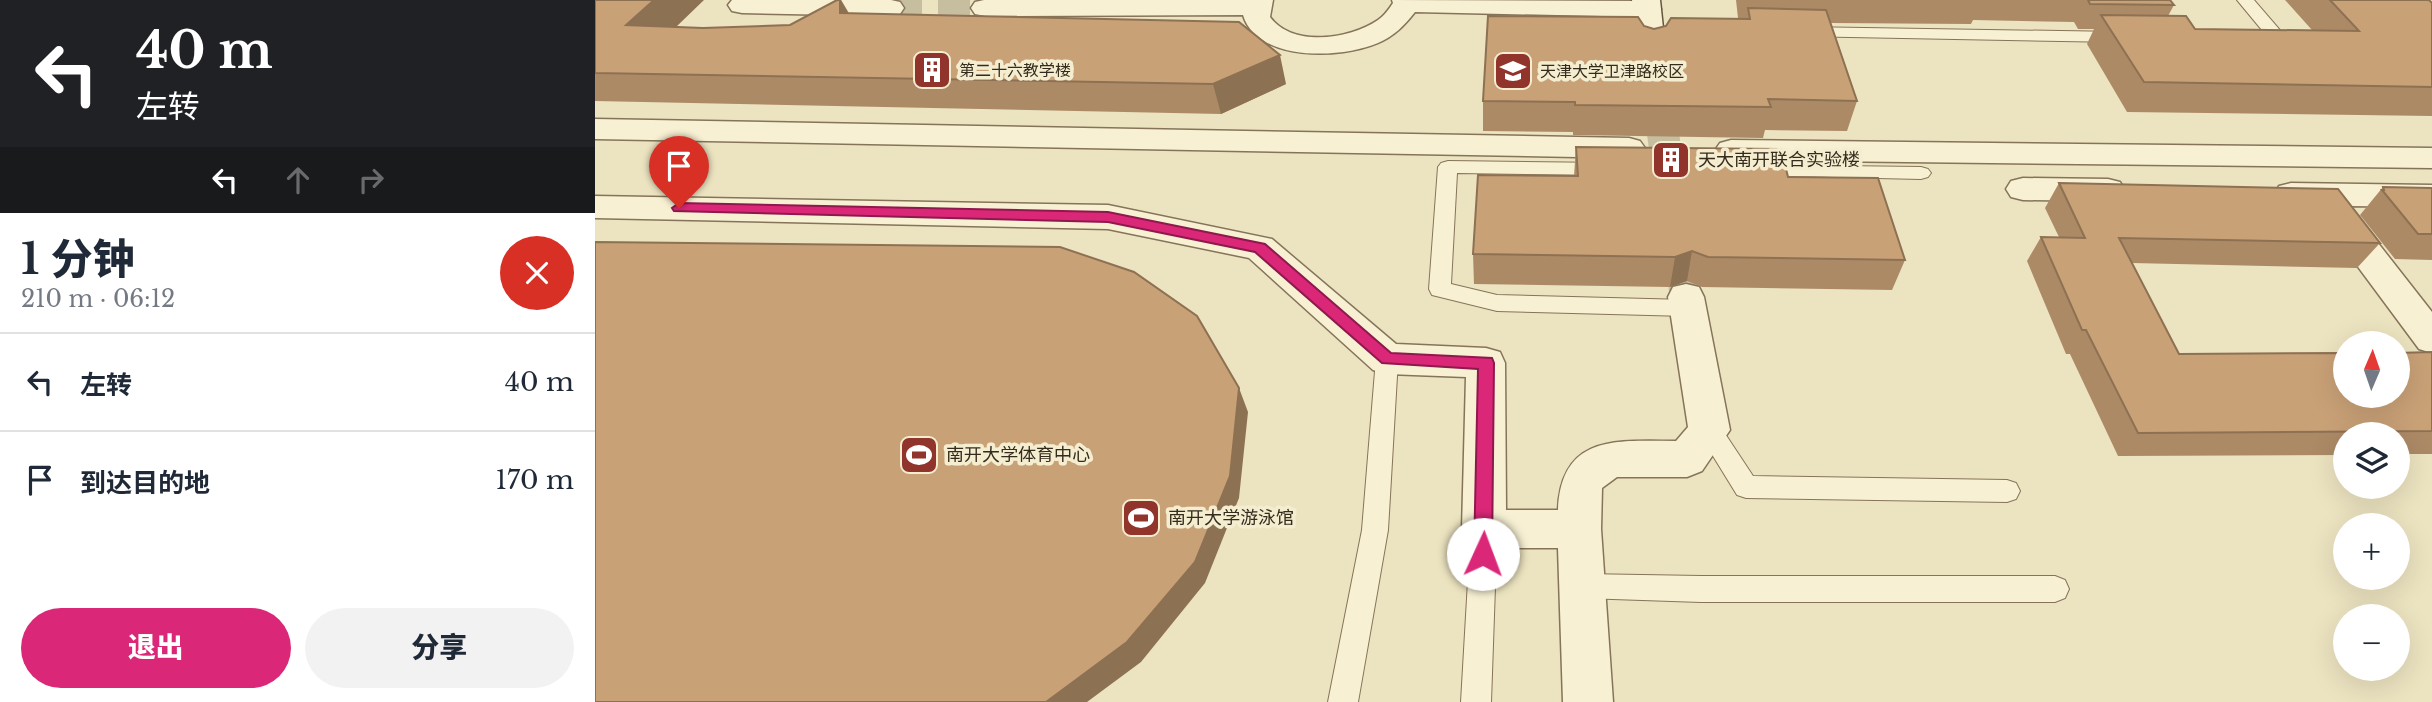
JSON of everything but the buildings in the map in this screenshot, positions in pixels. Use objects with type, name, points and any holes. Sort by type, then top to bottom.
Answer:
[{"type":"street","points":[[746,0],[742,5],[890,8]]},
{"type":"street","points":[[985,8],[1257,3],[1257,19],[1266,31],[1282,40],[1303,46],[1327,47],[1373,37],[1391,27],[1406,2],[1651,23]]},
{"type":"street","points":[[595,129],[1665,149]]},
{"type":"street","points":[[1703,149],[2432,158]]},
{"type":"street","points":[[2023,189],[2132,191]]},
{"type":"street","points":[[2254,193],[2432,197]]},
{"type":"street","points":[[2323,194],[2432,339]]},
{"type":"street","points":[[595,207],[1108,217],[1260,247],[1387,359],[1486,363],[1484,529],[1579,529]]},
{"type":"street","points":[[1588,702],[1579,529],[1580,489],[1585,477],[1609,459],[1687,459],[1709,430],[1687,302]]},
{"type":"lane","points":[[2243,40],[2279,40],[2245,0]]},
{"type":"lane","points":[[1789,32],[2137,38]]},
{"type":"lane","points":[[1628,170],[1448,167],[1440,289],[1497,303],[1687,302]]},
{"type":"lane","points":[[1733,170],[1921,173]]},
{"type":"lane","points":[[1343,702],[1375,530],[1387,359]]},
{"type":"lane","points":[[1709,430],[1746,487],[2007,491]]},
{"type":"lane","points":[[1476,702],[1484,529]]},
{"type":"lane","points":[[1583,586],[1701,589],[2055,589]]},
{"type":"tunnel","points":[[890,8],[985,8]]},
{"type":"tunnel","points":[[1656,84],[1686,297]]},
{"type":"place","name":"第二十六教学楼","points":[[932,70]]},
{"type":"place","name":"天津大学卫津路校区","points":[[1513,71]]},
{"type":"place","name":"天大南开联合实验楼","points":[[1671,160]]},
{"type":"place","name":"南开大学体育中心","points":[[919,455]]},
{"type":"place","name":"南开大学游泳馆","points":[[1141,518]]},
{"type":"route","points":[[679,208],[1108,217],[1260,247],[1387,359],[1486,363],[1483,554]]}]
